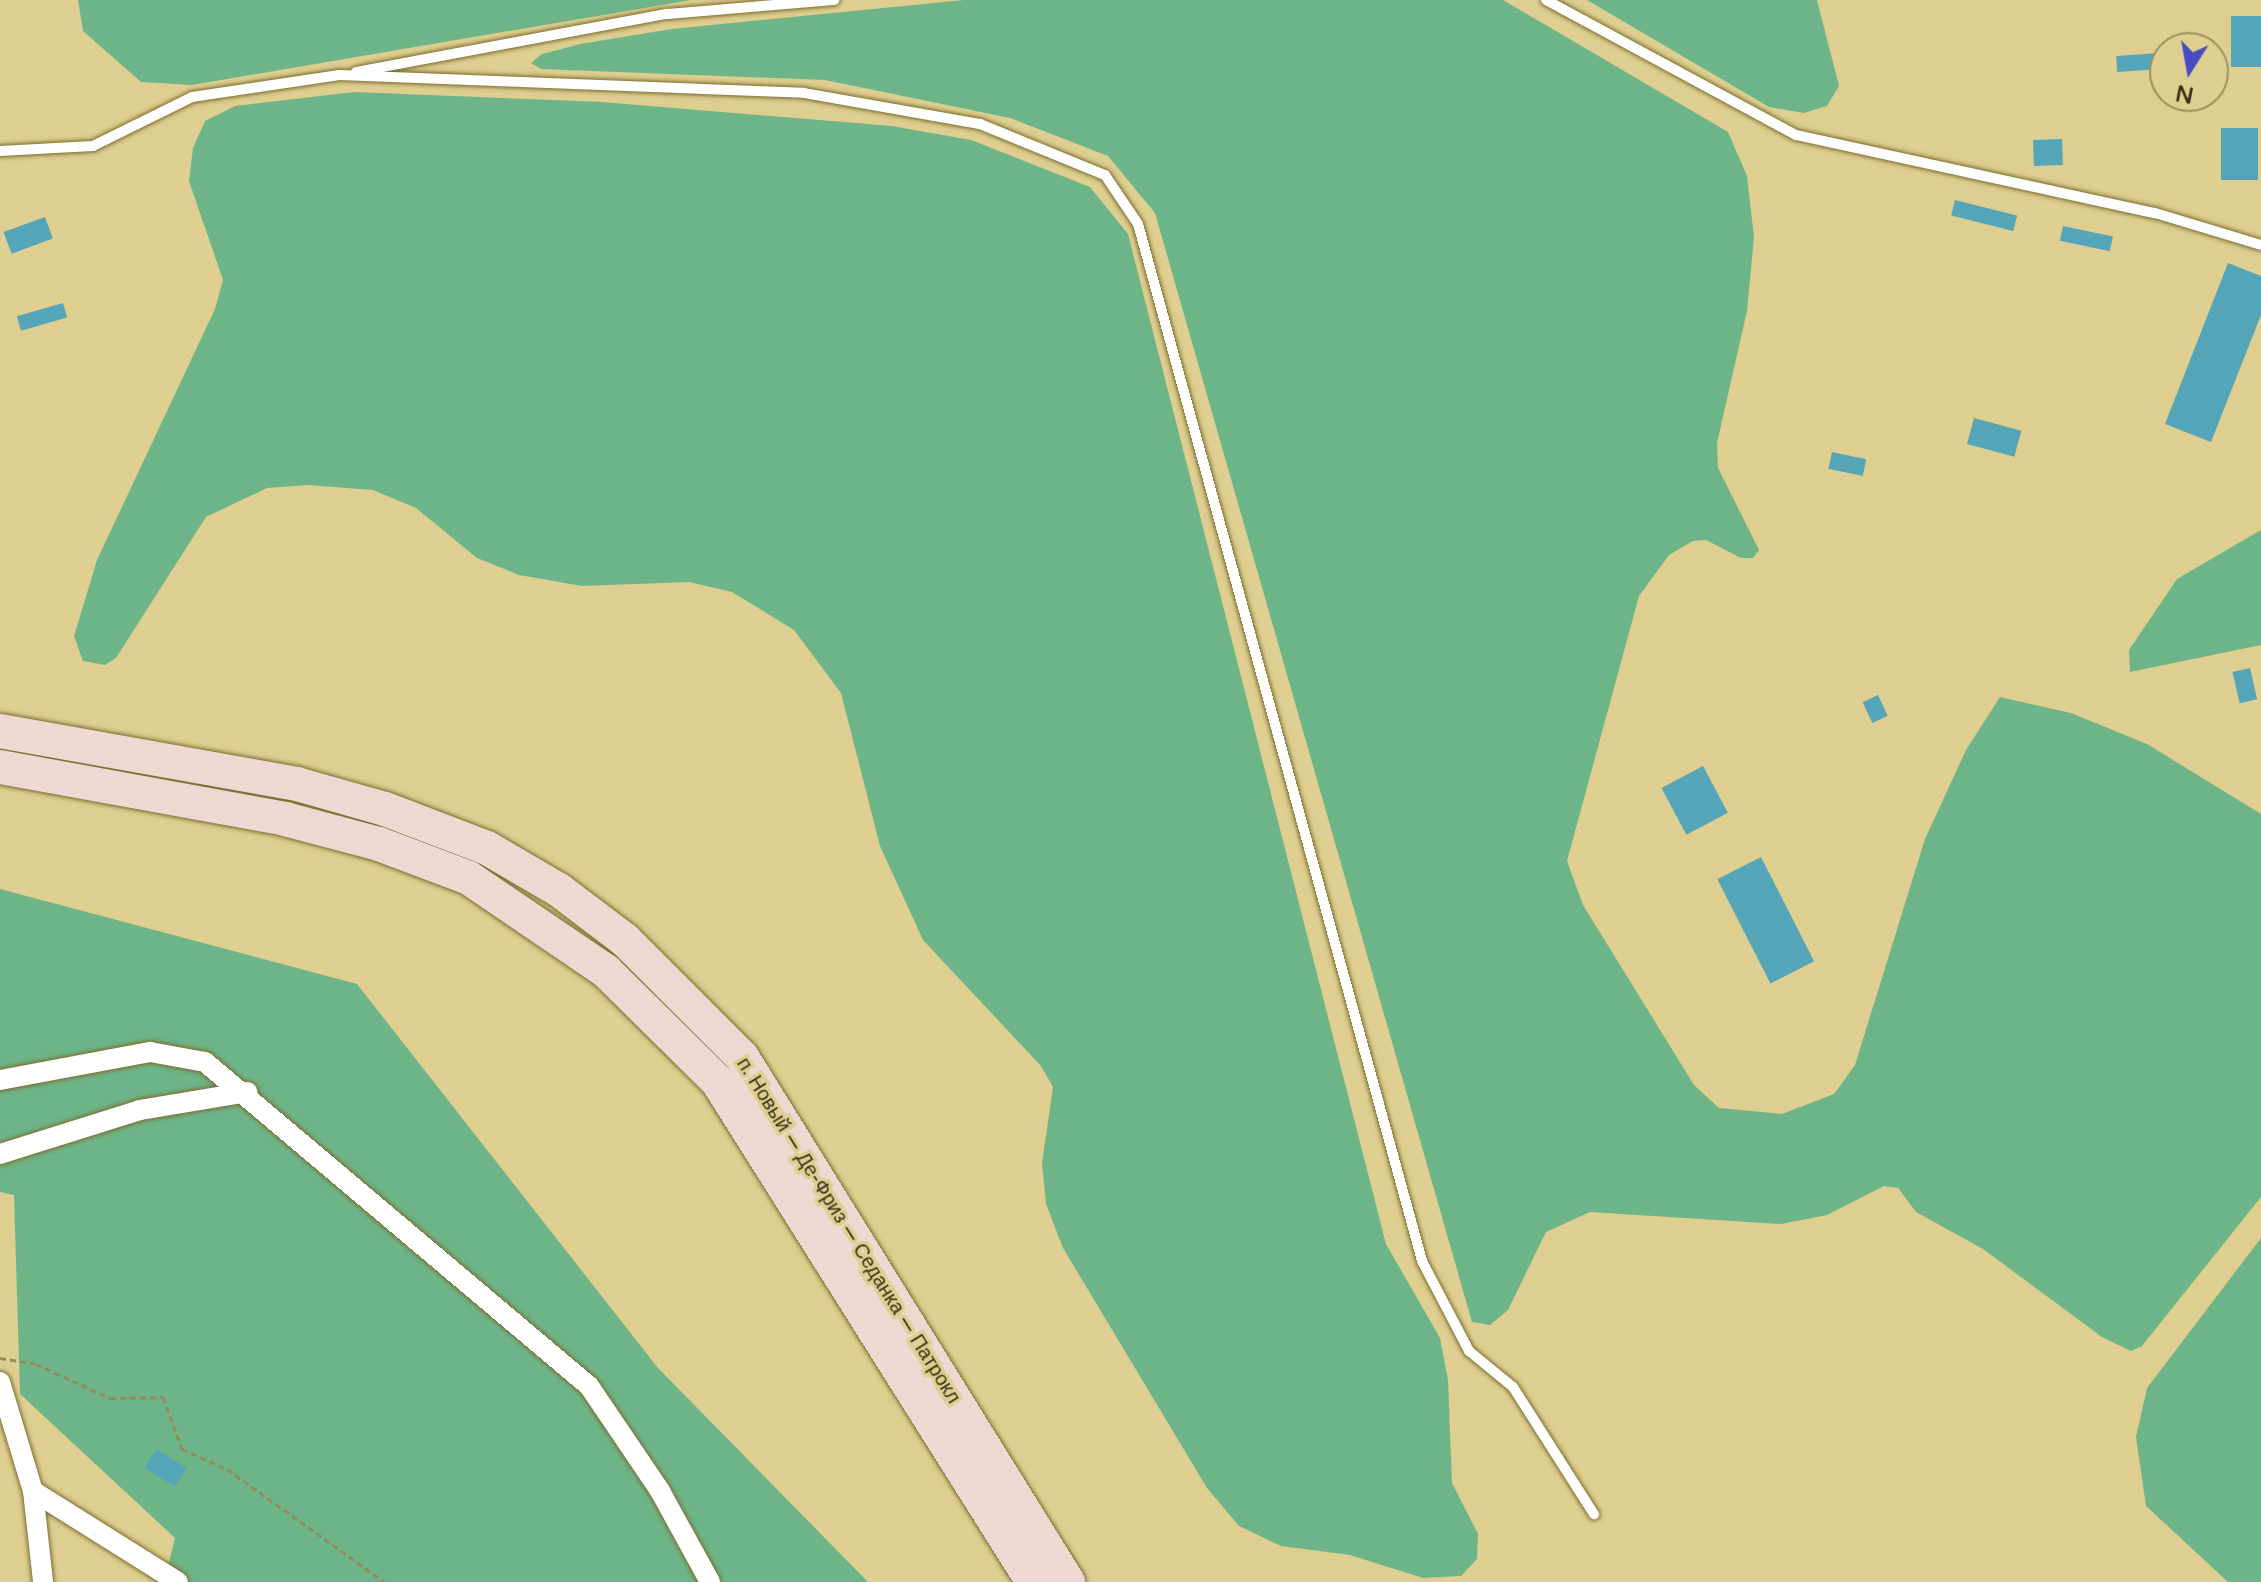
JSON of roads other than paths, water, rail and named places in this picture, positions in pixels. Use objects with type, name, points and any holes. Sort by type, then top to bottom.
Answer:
[{"type":"highway","name":"п. Новый — Де-Фриз — Седанка — Патрокл","points":[[0,731],[297,784],[385,809],[487,848],[559,890],[625,940],[742,1057],[1068,1582]]},
{"type":"highway","name":"п. Новый — Де-Фриз — Седанка — Патрокл","points":[[0,767],[285,819],[379,844],[469,878],[606,971],[718,1082],[1033,1582]]},
{"type":"street","points":[[0,1080],[150,1052],[205,1062],[247,1092],[589,1386],[660,1491],[710,1582]]},
{"type":"street","points":[[0,1154],[140,1110],[247,1092]]},
{"type":"street","points":[[0,1382],[33,1491],[43,1582]]},
{"type":"street","points":[[33,1491],[178,1582]]},
{"type":"lane","points":[[0,151],[93,146],[192,97],[339,75],[667,14],[834,0]]},
{"type":"lane","points":[[1546,0],[1796,135],[2155,213],[2261,245]]},
{"type":"lane","points":[[339,75],[804,93],[980,124],[1105,175],[1138,224],[1422,1261],[1469,1351],[1513,1387],[1594,1514]]}]
